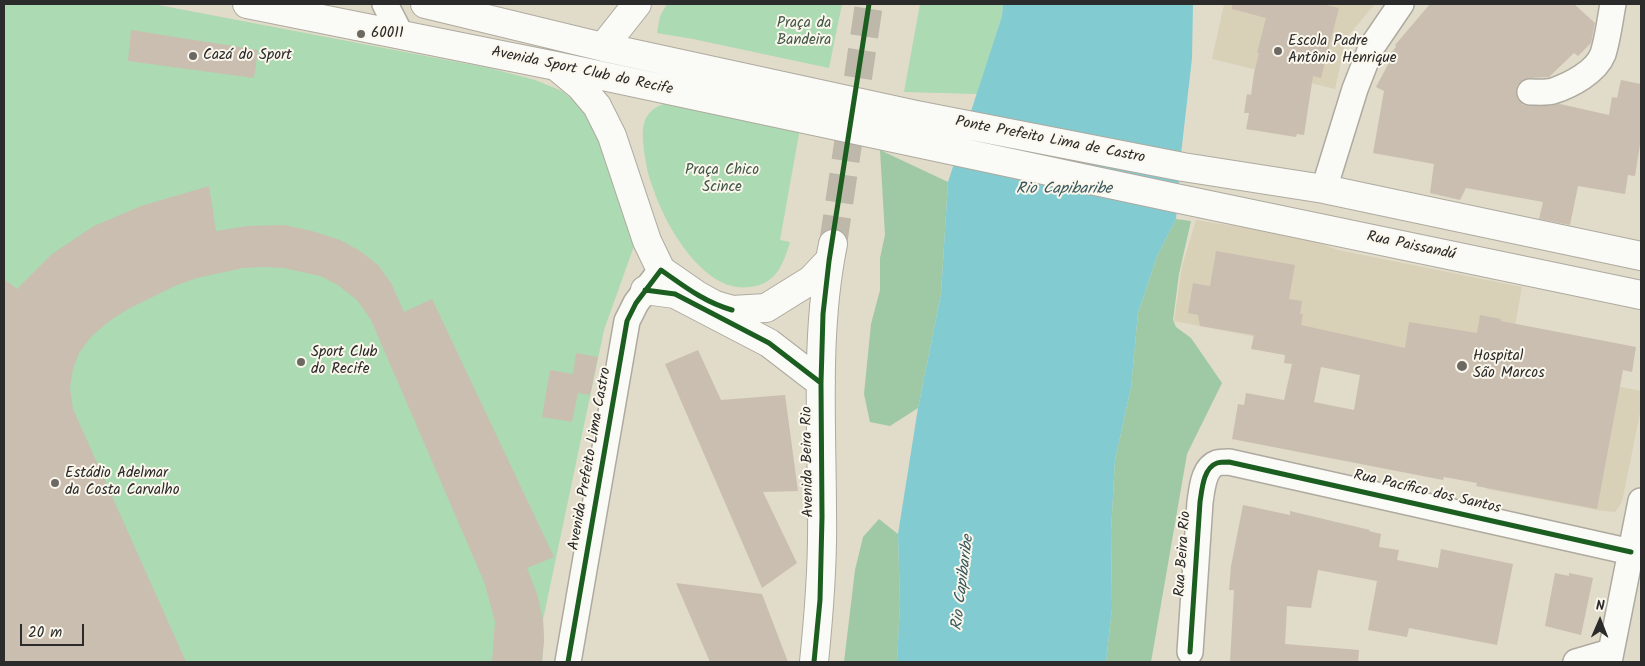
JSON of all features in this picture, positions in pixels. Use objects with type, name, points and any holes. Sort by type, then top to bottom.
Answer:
[{"type":"main road","name":"Avenida Sport Club do Recife","points":[[247,4],[402,34],[916,143]]},
{"type":"main road","name":"Avenida Sport Club do Recife","points":[[425,4],[603,47],[916,115]]},
{"type":"main road","points":[[603,47],[637,4]]},
{"type":"main road","points":[[556,66],[580,86],[598,106],[612,136],[647,241],[653,280],[675,294],[769,343],[821,383]]},
{"type":"main road","name":"Ponte Prefeito Lima de Castro","points":[[916,115],[1183,167],[1324,189]]},
{"type":"main road","name":"Ponte Prefeito Lima de Castro","points":[[916,143],[1180,200]]},
{"type":"main road","points":[[1324,189],[1641,256]]},
{"type":"main road","name":"Rua Paissandú","points":[[1180,200],[1641,295]]},
{"type":"main road","name":"Avenida Beira Rio","points":[[653,280],[732,310],[766,308],[810,280],[831,252],[823,314],[820,600],[814,662]]},
{"type":"street","points":[[385,4],[402,34]]},
{"type":"street","points":[[1324,189],[1355,89],[1371,48],[1401,4]]},
{"type":"street","points":[[1530,92],[1552,91],[1571,83],[1585,75],[1596,64],[1602,56],[1613,4]]},
{"type":"street","name":"Avenida Prefeito Lima Castro","points":[[568,662],[627,321],[636,303],[653,280]]},
{"type":"street","name":"Rua Pacífico dos Santos","points":[[1216,463],[1229,462],[1631,552]]},
{"type":"street","name":"Rua Beira Rio","points":[[1190,652],[1200,502],[1204,479],[1209,469],[1216,463]]},
{"type":"street","points":[[1576,662],[1610,657],[1641,501]]},
{"type":"shaded area","name":"Escola Padre Antônio Henrique","points":[[1224,4],[1375,4],[1348,36],[1335,89],[1212,59]]},
{"type":"shaded area","name":"Hospital São Marcos","points":[[1196,220],[1303,237],[1338,250],[1522,287],[1508,364],[1641,391],[1641,408],[1622,502],[1615,512],[1487,489],[1504,385],[1174,321],[1182,266]]},
{"type":"green space","name":"Sport Club do Recife","points":[[4,4],[153,4],[489,68],[535,80],[562,91],[581,107],[597,133],[634,246],[604,330],[543,620],[542,662],[4,662]]},
{"type":"green space","name":"Praça da Bandeira","points":[[667,4],[842,4],[829,68],[657,33],[660,16]]},
{"type":"green space","points":[[920,4],[1003,4],[1002,16],[977,94],[904,92]]},
{"type":"green space","name":"Praça Chico Scince","points":[[675,102],[800,128],[780,240],[790,242],[781,266],[772,278],[766,282],[750,287],[733,286],[717,280],[702,269],[689,254],[667,220],[648,174],[643,130],[644,122],[651,111],[666,103]]},
{"type":"green space","points":[[880,150],[948,182],[941,294],[918,408],[890,426],[870,422],[864,394],[871,324],[880,290],[880,258],[885,235]]},
{"type":"green space","points":[[1176,219],[1191,221],[1179,274],[1173,320],[1176,327],[1191,338],[1222,383],[1187,454],[1151,662],[1106,662],[1112,608],[1111,531],[1115,460],[1131,387],[1138,313],[1157,256]]},
{"type":"green space","points":[[879,519],[898,534],[900,603],[897,662],[844,662],[855,570],[863,537]]},
{"type":"water","name":"Rio Capibaribe","points":[[1003,4],[1193,4],[1192,58],[1176,219],[1157,256],[1138,313],[1131,387],[1115,460],[1111,531],[1112,608],[1106,662],[897,662],[900,603],[898,534],[918,408],[941,294],[948,182],[1002,16]]},
{"type":"building","points":[[1232,4],[1322,4],[1339,8],[1321,78],[1313,76],[1304,135],[1297,134],[1296,137],[1246,129],[1249,113],[1244,113],[1247,94],[1251,95],[1259,53],[1257,53],[1266,18],[1232,9]]},
{"type":"building","points":[[1430,4],[1574,4],[1595,23],[1591,43],[1578,56],[1574,53],[1549,77],[1523,80],[1517,85],[1516,92],[1518,99],[1523,105],[1548,106],[1560,104],[1609,115],[1612,97],[1617,98],[1621,80],[1641,84],[1641,138],[1635,176],[1628,175],[1625,194],[1578,186],[1570,225],[1539,219],[1543,202],[1466,188],[1460,200],[1430,193],[1434,164],[1373,153],[1384,91],[1376,87],[1393,55],[1391,53],[1396,47],[1395,45]]},
{"type":"building","name":"Cazá do Sport","points":[[131,30],[258,50],[254,78],[128,61]]},
{"type":"building","name":"Estádio Adelmar da Costa Carvalho","points":[[209,186],[216,231],[247,226],[284,225],[312,231],[340,240],[360,251],[378,265],[391,283],[404,312],[432,299],[554,557],[527,568],[538,597],[543,620],[542,662],[492,662],[495,622],[485,584],[371,320],[357,300],[338,285],[320,276],[284,268],[263,267],[243,268],[197,278],[175,286],[128,309],[108,322],[91,337],[79,353],[73,369],[70,387],[73,409],[186,662],[4,662],[4,279],[17,289],[52,254],[94,226],[141,206]]},
{"type":"building","points":[[1216,251],[1295,265],[1289,299],[1302,301],[1300,314],[1303,314],[1301,325],[1405,348],[1409,322],[1477,333],[1480,315],[1501,319],[1501,321],[1636,347],[1632,372],[1623,370],[1597,509],[1476,486],[1477,483],[1444,477],[1443,480],[1232,439],[1238,404],[1244,405],[1246,393],[1284,400],[1292,364],[1284,363],[1285,355],[1251,349],[1254,335],[1200,326],[1198,315],[1188,313],[1193,283],[1210,286]],"holes":[[[1321,367],[1360,375],[1354,410],[1314,402]]]},
{"type":"building","points":[[698,350],[721,400],[785,395],[798,491],[763,492],[797,563],[762,588],[665,364]]},
{"type":"building","points":[[576,353],[598,357],[590,395],[578,393],[572,422],[542,417],[550,370],[573,374]]},
{"type":"building","points":[[1243,505],[1290,515],[1290,511],[1370,530],[1381,534],[1379,547],[1399,550],[1397,560],[1438,568],[1441,549],[1513,564],[1497,645],[1409,628],[1407,637],[1368,630],[1377,581],[1318,570],[1311,608],[1287,606],[1285,644],[1359,650],[1358,662],[1230,662],[1234,590],[1229,590],[1231,566]]},
{"type":"building","points":[[1555,573],[1569,576],[1569,573],[1593,578],[1581,635],[1545,626]]},
{"type":"building","points":[[676,583],[762,594],[788,662],[710,662]]},
{"type":"tunnel","points":[[833,244],[869,4]]},
{"type":"cycle path","points":[[814,662],[820,600],[823,314],[829,261],[869,4]]},
{"type":"cycle path","points":[[568,662],[627,321],[636,303],[661,270],[703,298],[732,310]]},
{"type":"cycle path","points":[[645,290],[675,294],[769,343],[821,383]]},
{"type":"cycle path","points":[[1190,652],[1200,502],[1206,474],[1212,466],[1218,463],[1229,462],[1631,552]]},
{"type":"place","name":"60011","points":[[361,34]]},
{"type":"place","name":"Escola Padre Antônio Henrique","points":[[1278,51]]},
{"type":"place","name":"Cazá do Sport","points":[[193,56]]},
{"type":"place","name":"Sport Club do Recife","points":[[301,362]]},
{"type":"place","name":"Hospital São Marcos","points":[[1462,366]]},
{"type":"place","name":"Estádio Adelmar da Costa Carvalho","points":[[55,483]]}]
